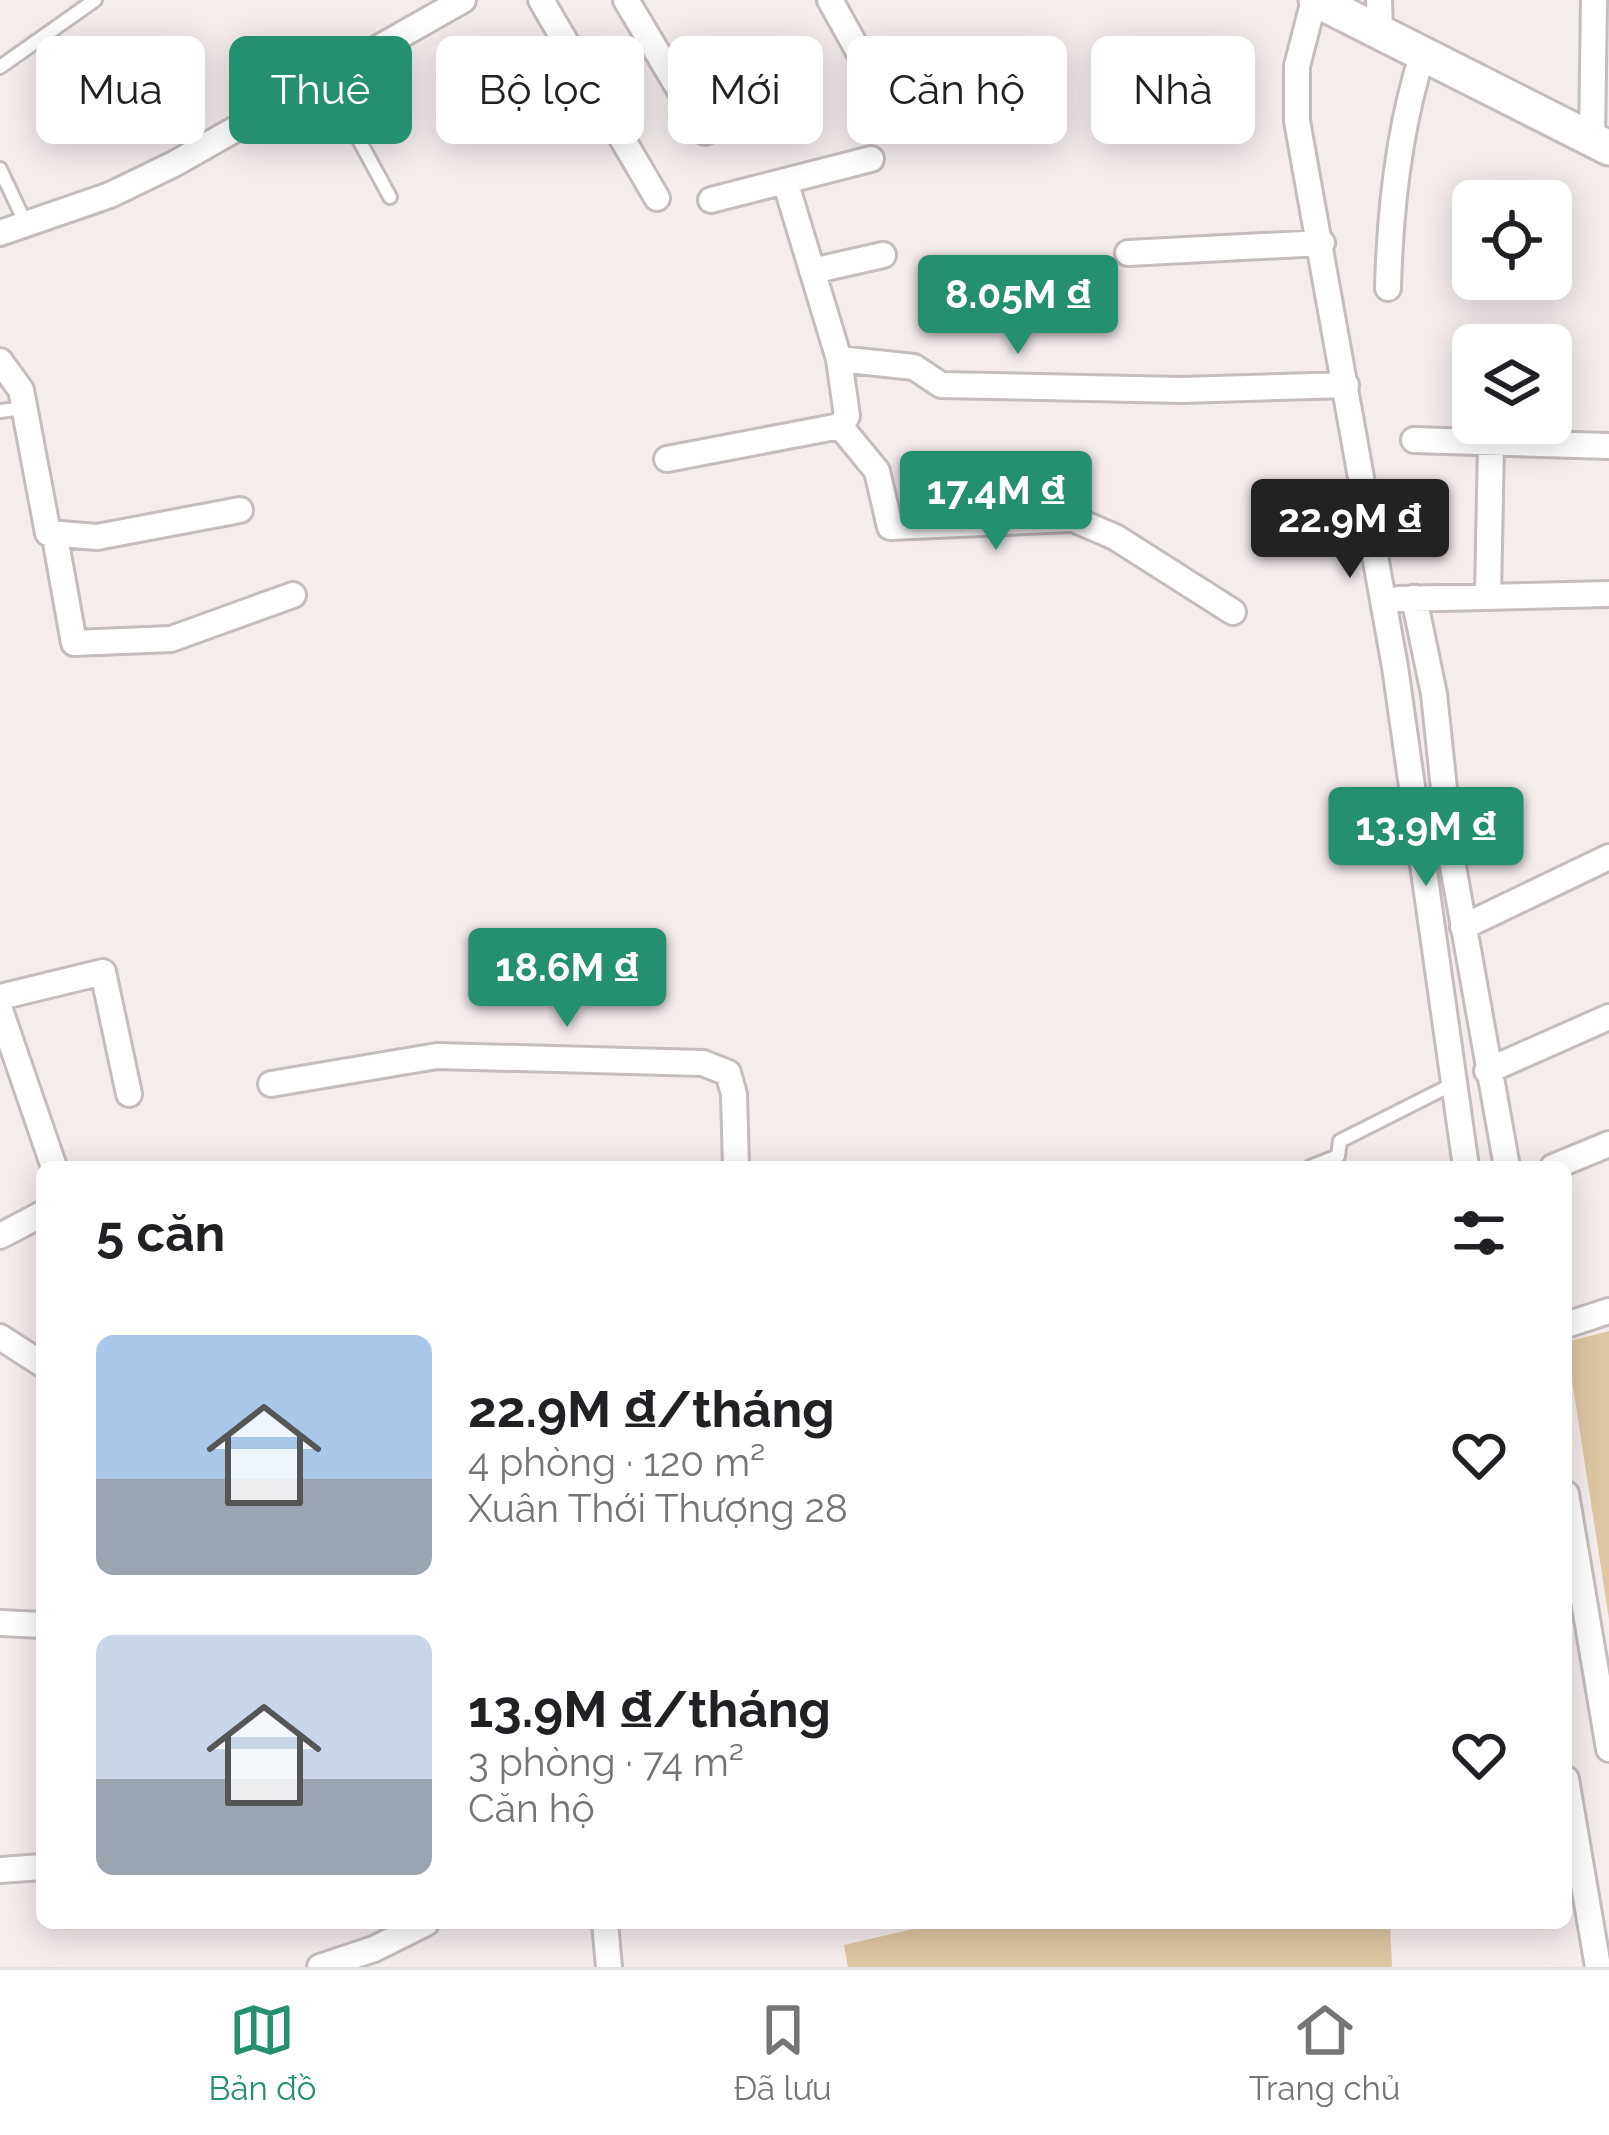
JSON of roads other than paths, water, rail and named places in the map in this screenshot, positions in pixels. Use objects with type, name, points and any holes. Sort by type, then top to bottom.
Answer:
[{"type":"main road","points":[[1345,9],[1601,143]]},
{"type":"street","points":[[403,36],[463,0]]},
{"type":"street","points":[[541,0],[657,198]]},
{"type":"street","points":[[626,0],[668,70]]},
{"type":"street","points":[[830,0],[850,36]]},
{"type":"street","points":[[1594,0],[1601,143]]},
{"type":"street","points":[[1345,9],[1298,66],[1297,121],[1383,600],[1465,1161]]},
{"type":"street","points":[[1388,288],[1391,210],[1411,89],[1423,53]]},
{"type":"street","points":[[0,233],[110,196],[229,133]]},
{"type":"street","points":[[712,200],[871,159]]},
{"type":"street","points":[[667,459],[840,426],[848,416],[839,358],[785,181]]},
{"type":"street","points":[[1128,253],[1322,243]]},
{"type":"street","points":[[812,271],[884,255]]},
{"type":"street","points":[[839,358],[914,367],[940,385],[1182,391],[1346,385]]},
{"type":"street","points":[[0,361],[21,390],[13,410],[45,527],[55,537],[74,643],[171,639],[293,595]]},
{"type":"street","points":[[840,426],[877,471],[890,527],[1073,519],[1114,537],[1233,612]]},
{"type":"street","points":[[1414,440],[1452,442]]},
{"type":"street","points":[[1488,595],[1491,444],[1609,446]]},
{"type":"street","points":[[55,537],[97,537],[240,510]]},
{"type":"street","points":[[1383,600],[1609,594]]},
{"type":"street","points":[[1414,598],[1434,694],[1481,1039],[1506,1161]]},
{"type":"street","points":[[1463,927],[1609,857]]},
{"type":"street","points":[[0,997],[103,972],[129,1094]]},
{"type":"street","points":[[0,1010],[52,1161]]},
{"type":"street","points":[[1487,1071],[1609,1017]]},
{"type":"street","points":[[271,1084],[437,1056],[703,1063],[728,1073],[734,1094],[736,1161]]},
{"type":"street","points":[[1568,1161],[1609,1144]]},
{"type":"street","points":[[0,1236],[36,1217]]},
{"type":"street","points":[[1572,1322],[1609,1311]]},
{"type":"street","points":[[0,1337],[36,1360]]},
{"type":"street","points":[[1572,1530],[1609,1750]]},
{"type":"street","points":[[0,1623],[36,1625]]},
{"type":"street","points":[[1572,1814],[1598,1967]]},
{"type":"street","points":[[0,1870],[36,1867]]},
{"type":"street","points":[[320,1967],[412,1929]]},
{"type":"street","points":[[606,1929],[609,1967]]},
{"type":"lane","points":[[0,67],[94,0]]},
{"type":"lane","points":[[361,144],[390,197]]},
{"type":"lane","points":[[0,169],[25,222]]},
{"type":"lane","points":[[1446,1046],[1481,1039]]},
{"type":"lane","points":[[1325,1161],[1338,1156],[1340,1141],[1451,1085]]}]
